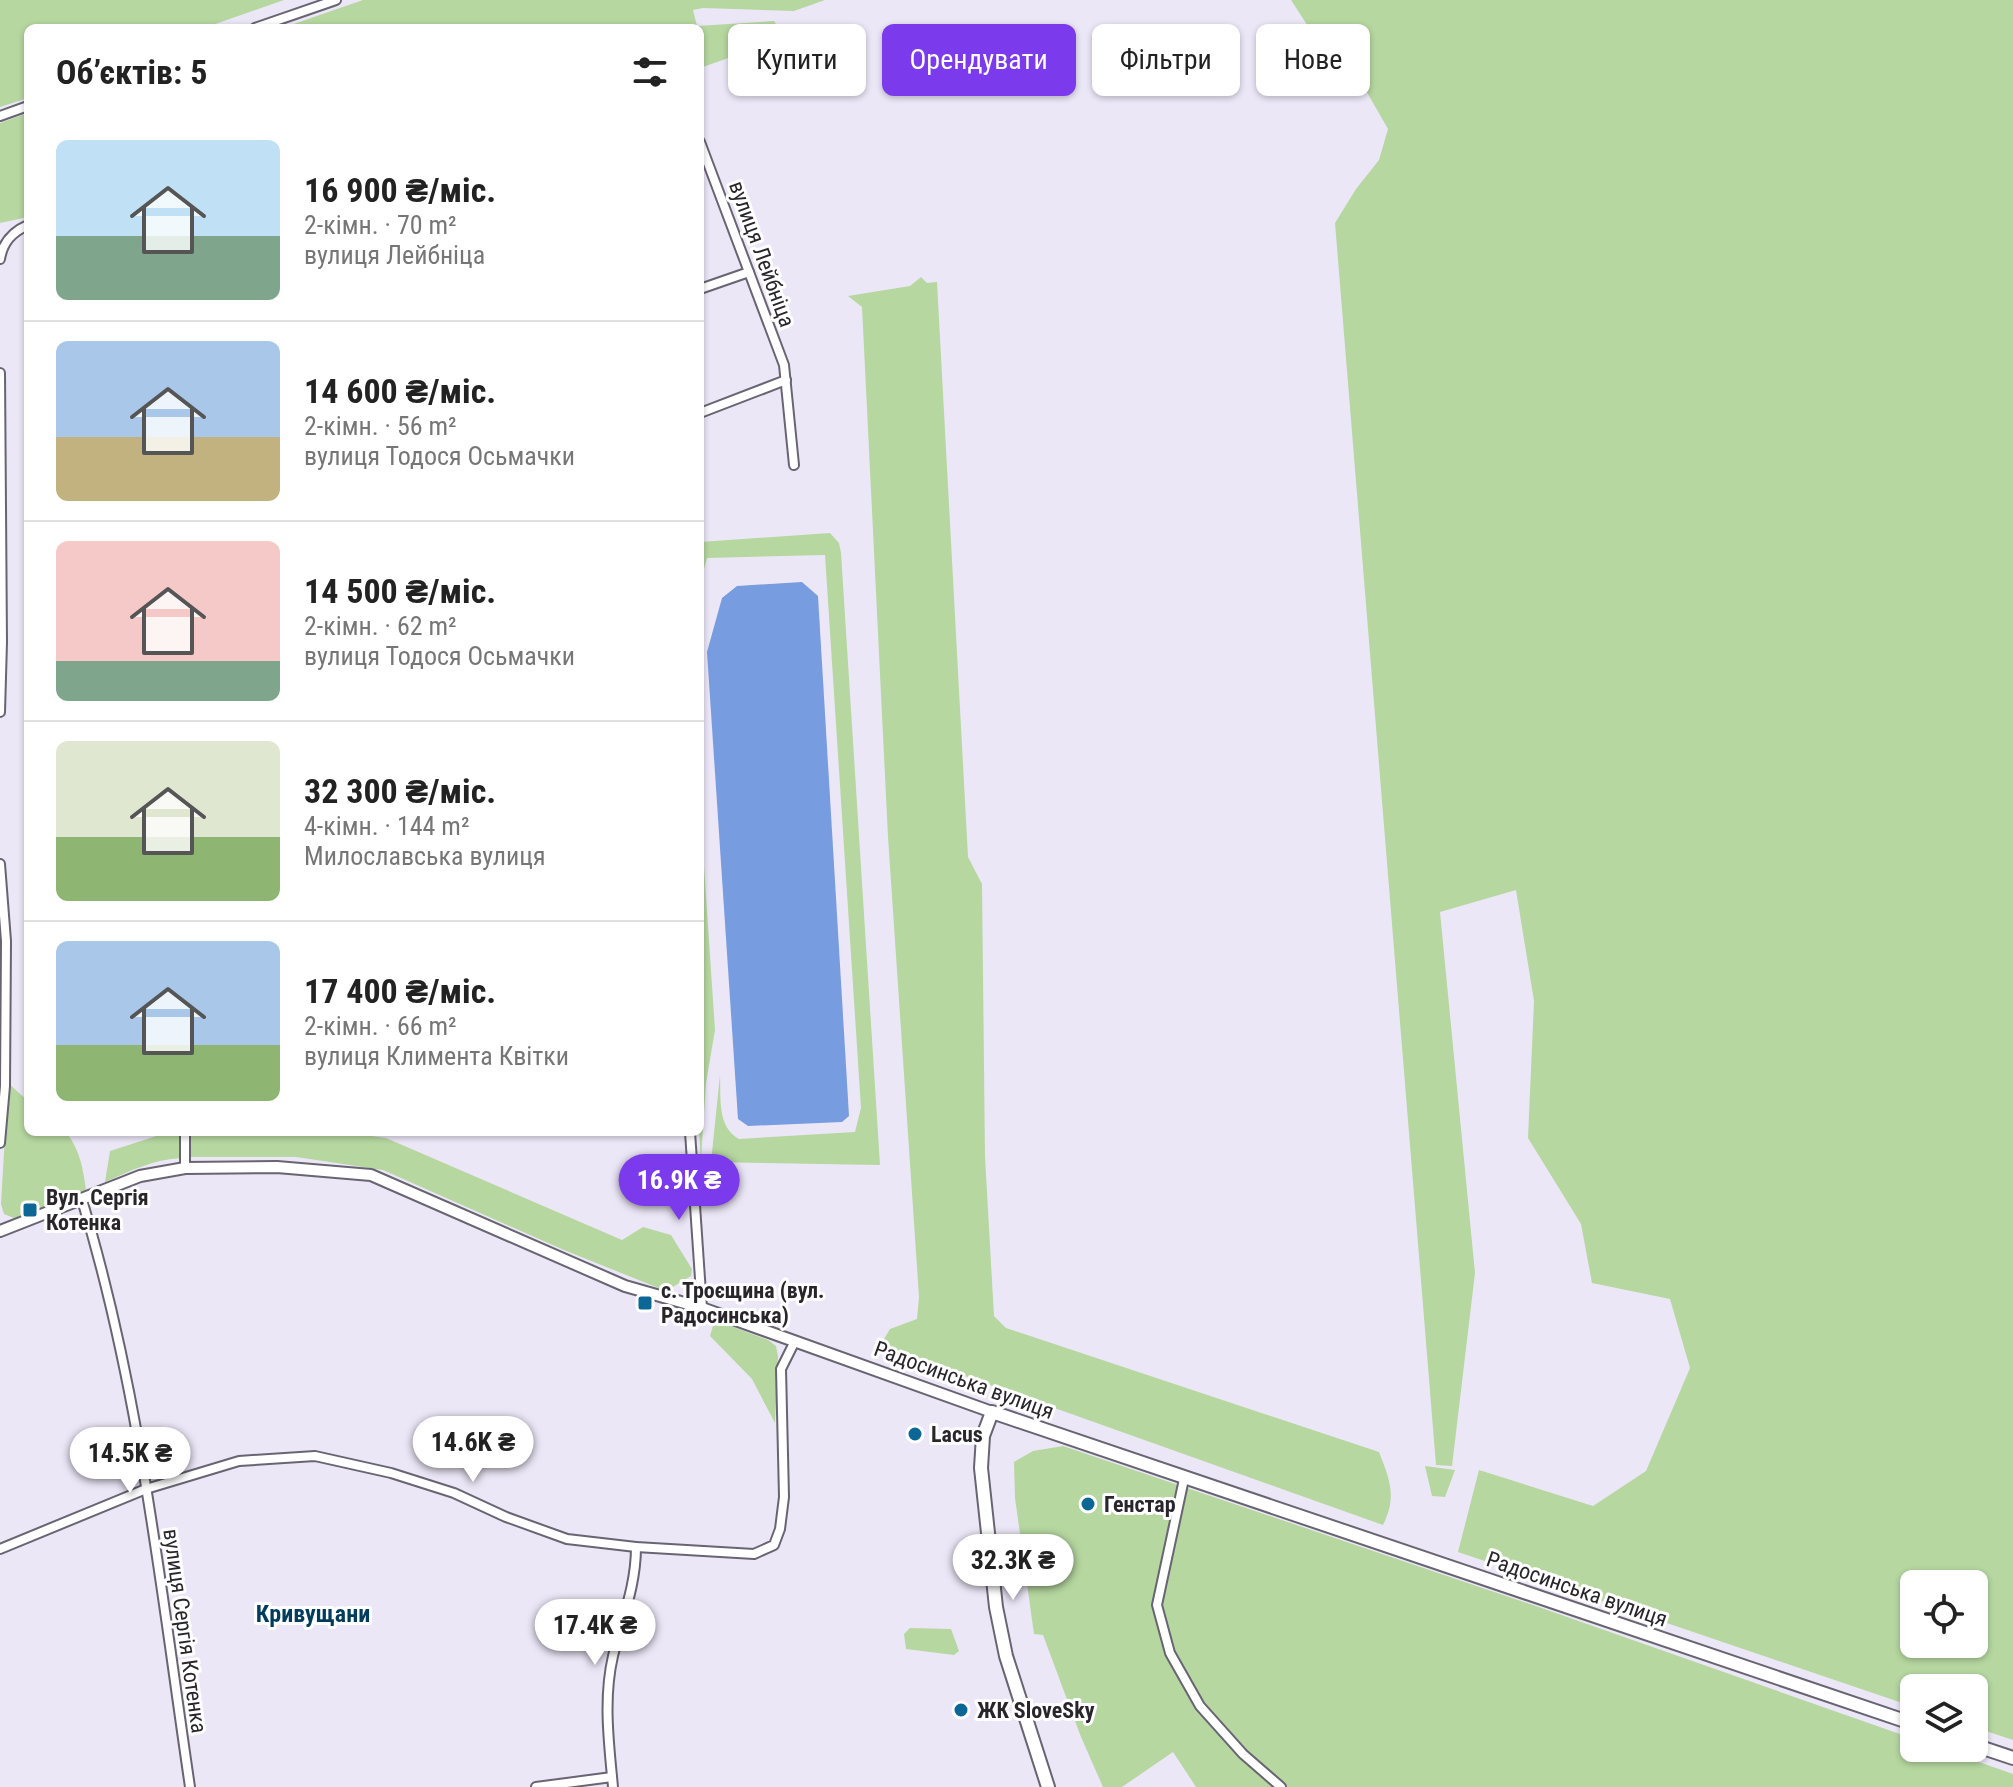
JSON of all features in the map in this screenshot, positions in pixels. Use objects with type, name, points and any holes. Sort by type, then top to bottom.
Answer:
[{"type":"main road","name":"Радосинська вулиця","points":[[992,1412],[1900,1719]]},
{"type":"main road","points":[[992,1412],[983,1436],[981,1468],[996,1607],[1006,1656],[1048,1787]]},
{"type":"main road","points":[[1988,1750],[2013,1758]]},
{"type":"street","points":[[267,24],[336,0]]},
{"type":"street","points":[[0,116],[24,107]]},
{"type":"street","name":"вулиця Лейбніца","points":[[704,153],[784,365],[794,465]]},
{"type":"street","points":[[0,259],[2,248],[9,238],[24,228]]},
{"type":"street","points":[[704,288],[749,272]]},
{"type":"street","points":[[0,373],[0,712]]},
{"type":"street","points":[[704,411],[786,380]]},
{"type":"street","points":[[0,864],[6,941],[0,1143]]},
{"type":"street","points":[[185,1136],[185,1168]]},
{"type":"street","points":[[690,1136],[702,1308]]},
{"type":"street","name":"Радосинська вулиця","points":[[1,1231],[140,1176],[185,1168],[277,1167],[371,1175],[625,1286],[702,1308],[992,1412]]},
{"type":"street","name":"вулиця Сергія Котенка","points":[[82,1200],[95,1241],[124,1367],[146,1489],[190,1787]]},
{"type":"street","points":[[0,1219],[1,1231]]},
{"type":"street","points":[[0,1549],[146,1489],[239,1461],[315,1456],[378,1470],[454,1493],[506,1517],[567,1539],[636,1547],[754,1554],[774,1545],[780,1529],[784,1497],[781,1369],[795,1341]]},
{"type":"street","points":[[1184,1479],[1157,1605],[1170,1653],[1200,1706],[1243,1754],[1281,1787]]},
{"type":"street","points":[[536,1787],[613,1782],[608,1687],[634,1583],[636,1547]]},
{"type":"green space","points":[[0,0],[284,0],[215,24],[24,24],[24,99],[0,107]]},
{"type":"green space","points":[[363,0],[825,0],[794,11],[703,8],[693,10],[696,24],[294,24]]},
{"type":"green space","points":[[1291,0],[2013,0],[2013,1740],[1988,1732],[1988,1674],[1900,1674],[1900,1702],[1458,1552],[1479,1470],[1593,1506],[1646,1471],[1690,1368],[1670,1299],[1592,1283],[1581,1224],[1528,1138],[1534,1001],[1516,890],[1440,912],[1475,1273],[1452,1466],[1436,1465],[1335,223],[1379,160],[1388,129],[1369,96],[1370,24],[1307,24]]},
{"type":"green space","points":[[774,21],[776,24],[728,24],[728,58],[704,67],[704,26]]},
{"type":"green space","points":[[24,114],[24,218],[0,223],[0,123]]},
{"type":"green space","points":[[921,277],[927,283],[937,282],[968,857],[982,884],[985,1157],[994,1316],[1006,1328],[1379,1452],[1391,1497],[1383,1525],[875,1344],[884,1339],[890,1329],[917,1319],[919,1297],[888,837],[862,307],[848,296],[910,286]]},
{"type":"green space","points":[[830,533],[839,543],[880,1165],[711,1162],[720,1075],[724,1120],[739,1139],[855,1132],[861,1108],[825,555],[707,558],[704,569],[704,542]]},
{"type":"green space","points":[[704,866],[715,1030],[704,1114]]},
{"type":"green space","points":[[8,1083],[24,1097],[24,1136],[69,1136],[80,1160],[86,1190],[14,1218],[4,1214],[1,1204]]},
{"type":"green space","points":[[157,1136],[179,1136],[180,1158],[132,1170],[105,1182],[110,1151]]},
{"type":"green space","points":[[191,1136],[386,1138],[622,1240],[643,1227],[671,1235],[692,1269],[691,1276],[666,1291],[564,1250],[383,1170],[296,1157],[190,1157]]},
{"type":"green space","points":[[720,1322],[776,1346],[775,1423],[752,1379],[710,1336],[713,1326]]},
{"type":"green space","points":[[1063,1446],[1533,1605],[1900,1734],[1900,1762],[1979,1762],[2013,1774],[2013,1787],[1196,1787],[1173,1752],[1122,1787],[1103,1787],[1043,1635],[1034,1634],[1015,1498],[1014,1462],[1033,1451]]},
{"type":"green space","points":[[1425,1466],[1455,1470],[1445,1497],[1432,1496]]},
{"type":"green space","points":[[910,1628],[951,1629],[959,1651],[954,1655],[906,1649],[904,1634]]},
{"type":"water","points":[[802,582],[818,596],[849,1116],[842,1122],[748,1126],[738,1119],[707,652],[722,598],[737,586]]},
{"type":"place","name":"Вул. Сергія Котенка","points":[[30,1210]]},
{"type":"place","name":"с. Троєщина (вул. Радосинська)","points":[[645,1303]]},
{"type":"place","name":"Lacus","points":[[915,1434]]},
{"type":"place","name":"Генстар","points":[[1088,1504]]},
{"type":"place","name":"ЖК SloveSky","points":[[961,1710]]},
{"type":"district","name":"Кривущани","points":[[313,1614]]}]
